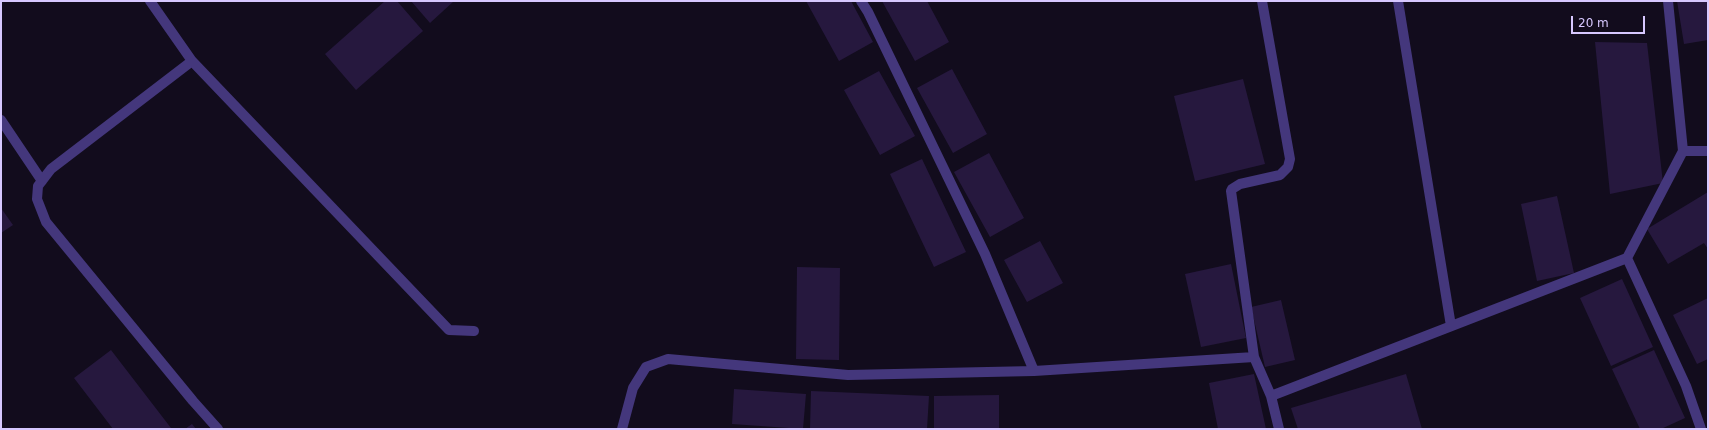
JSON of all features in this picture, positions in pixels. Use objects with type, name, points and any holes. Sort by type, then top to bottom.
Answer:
[{"type":"street","points":[[150,1],[192,61],[449,330],[474,331]]},
{"type":"street","points":[[861,1],[868,12],[985,254],[1034,371]]},
{"type":"street","points":[[1262,1],[1290,159],[1288,167],[1280,175],[1240,184],[1231,191],[1254,356],[1271,396],[1279,429]]},
{"type":"street","points":[[1398,1],[1451,326]]},
{"type":"street","points":[[1271,396],[1626,258],[1683,151],[1668,1]]},
{"type":"street","points":[[192,61],[51,169],[38,186],[37,199],[46,222],[188,395],[218,429]]},
{"type":"street","points":[[1,120],[42,181]]},
{"type":"street","points":[[1683,151],[1708,151]]},
{"type":"street","points":[[1626,258],[1686,386],[1701,429]]},
{"type":"street","points":[[622,429],[633,388],[646,367],[668,359],[848,375],[1034,371],[1254,356]]},
{"type":"building","points":[[385,1],[397,1],[423,31],[356,90],[325,54]]},
{"type":"building","points":[[411,1],[454,1],[430,23]]},
{"type":"building","points":[[806,1],[851,1],[873,42],[839,61]]},
{"type":"building","points":[[882,1],[927,1],[949,42],[915,61]]},
{"type":"building","points":[[1677,1],[1708,1],[1708,40],[1684,44]]},
{"type":"building","points":[[1595,42],[1647,43],[1663,183],[1610,194]]},
{"type":"building","points":[[952,69],[987,134],[953,153],[917,88]]},
{"type":"building","points":[[879,71],[915,136],[880,155],[844,90]]},
{"type":"building","points":[[1243,79],[1265,164],[1195,181],[1174,96]]},
{"type":"building","points":[[989,153],[1024,218],[990,237],[954,172]]},
{"type":"building","points":[[922,159],[966,252],[934,267],[890,174]]},
{"type":"building","points":[[1708,192],[1708,249],[1704,243],[1668,264],[1647,229]]},
{"type":"building","points":[[1557,196],[1574,273],[1537,281],[1521,204]]},
{"type":"building","points":[[1,208],[13,225],[1,233]]},
{"type":"building","points":[[1040,241],[1063,283],[1027,302],[1004,260]]},
{"type":"building","points":[[1231,264],[1246,338],[1201,347],[1185,274]]},
{"type":"building","points":[[797,267],[840,268],[839,360],[796,359]]},
{"type":"building","points":[[1622,279],[1653,347],[1611,366],[1580,298]]},
{"type":"building","points":[[1708,298],[1708,359],[1697,364],[1673,315]]},
{"type":"building","points":[[1281,300],[1295,360],[1265,367],[1251,307]]},
{"type":"building","points":[[111,350],[171,428],[170,429],[113,429],[74,378]]},
{"type":"building","points":[[1654,350],[1685,418],[1661,429],[1640,429],[1612,369]]},
{"type":"building","points":[[1254,374],[1266,429],[1218,429],[1209,383]]},
{"type":"building","points":[[1406,374],[1422,429],[1298,429],[1291,408]]},
{"type":"building","points":[[734,389],[806,394],[803,429],[732,424]]},
{"type":"building","points":[[811,391],[929,396],[927,429],[810,429]]},
{"type":"building","points":[[999,395],[999,429],[934,429],[934,396]]},
{"type":"building","points":[[192,424],[196,429],[185,429]]}]
